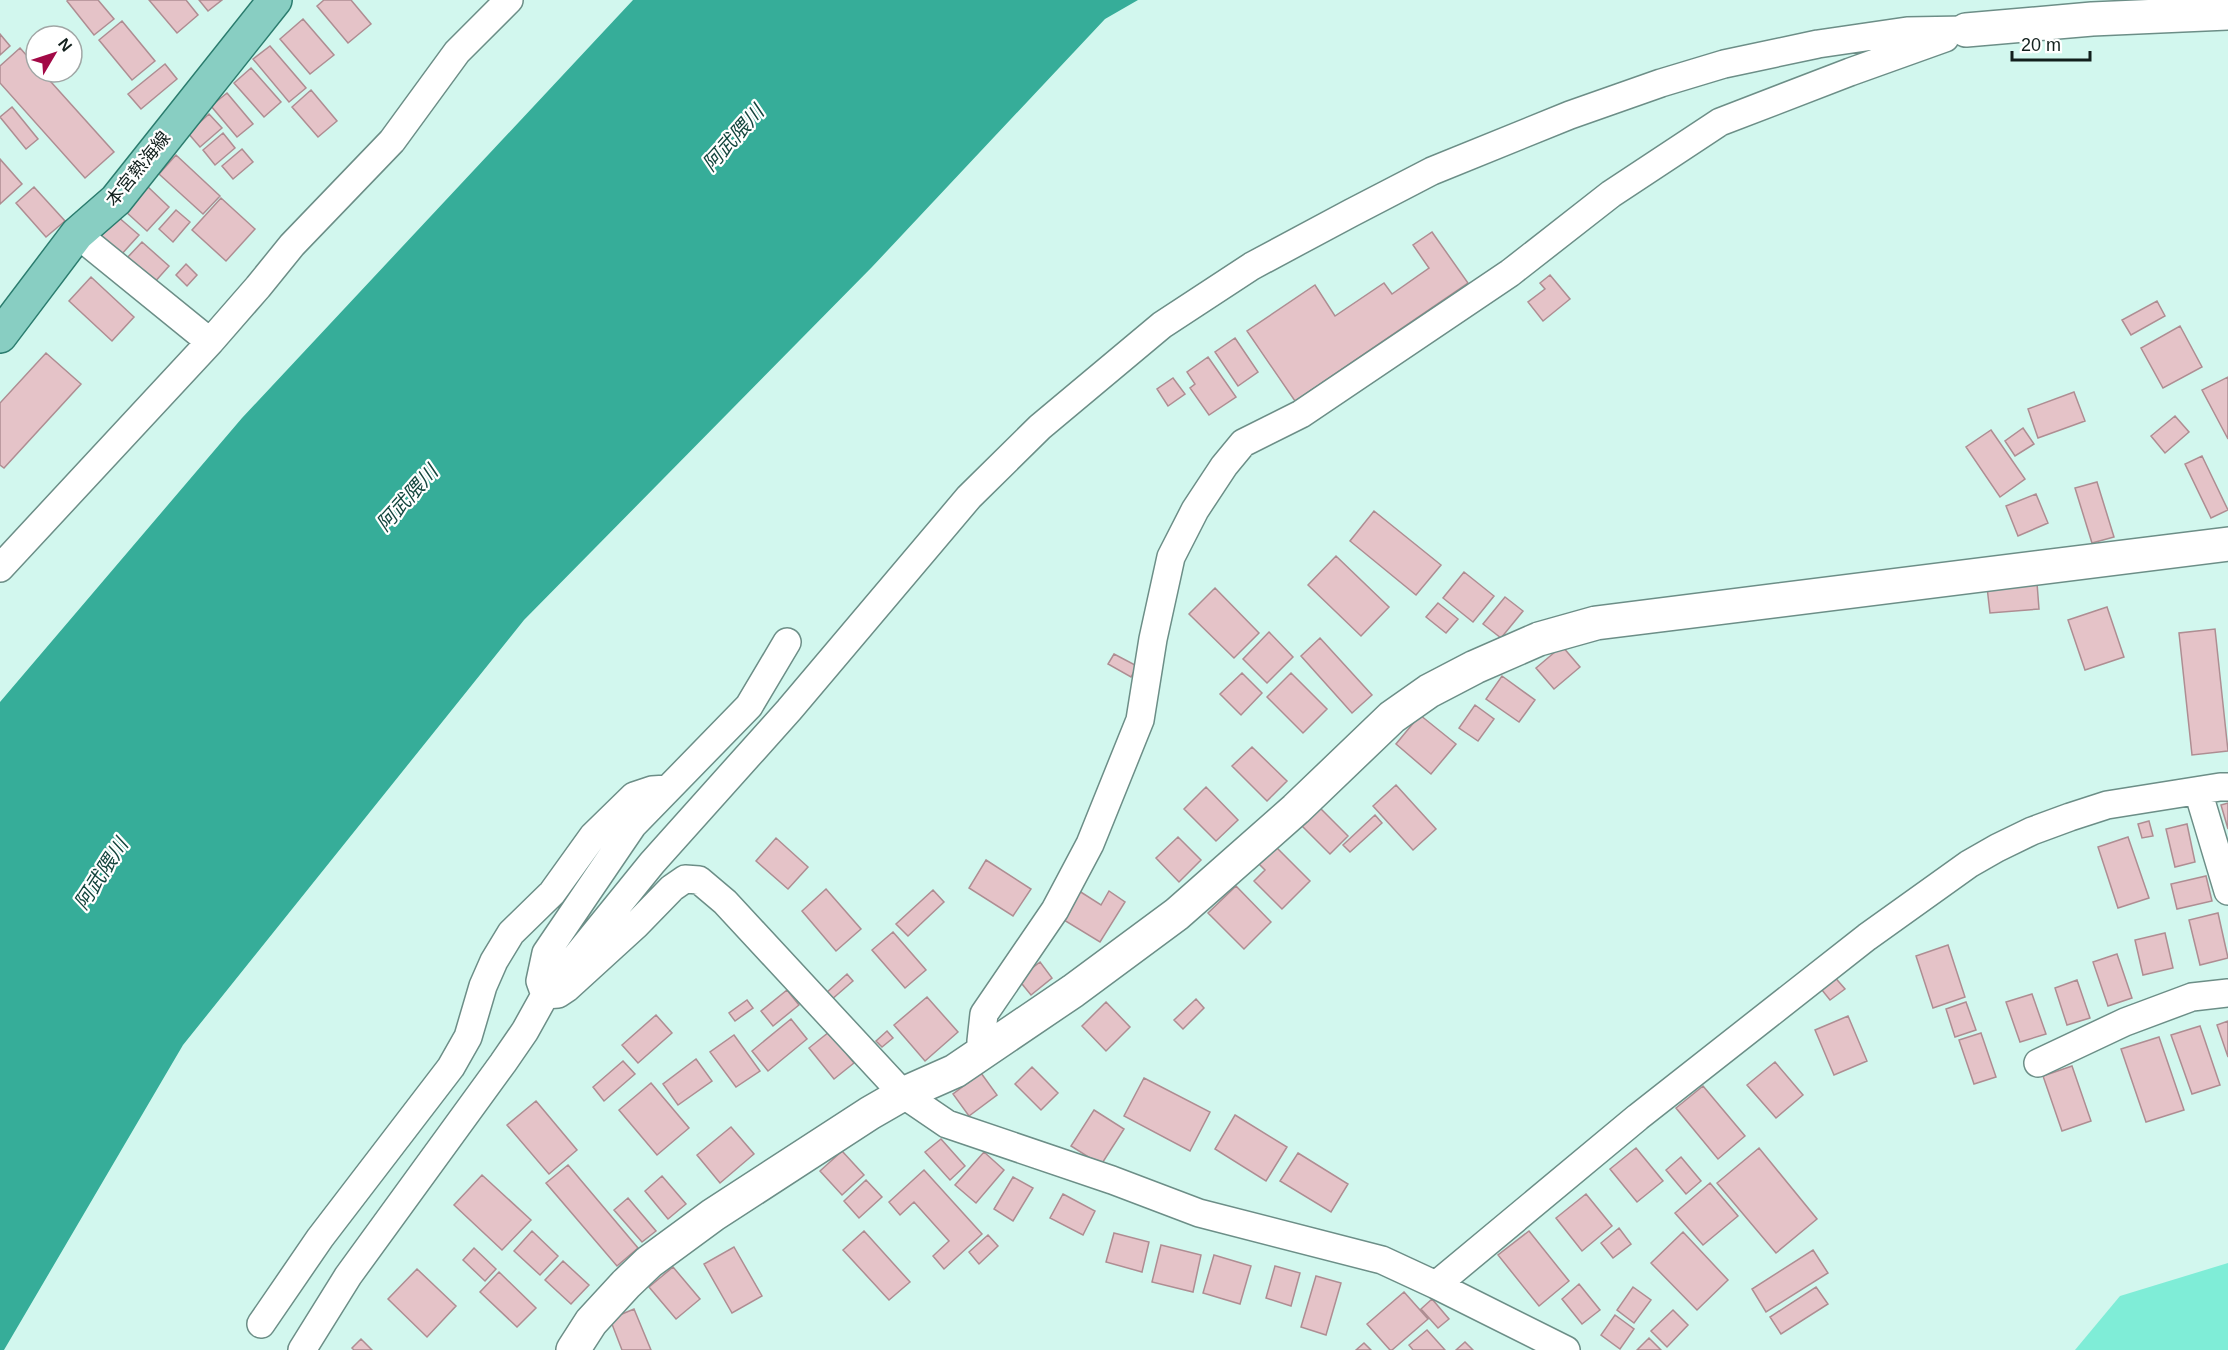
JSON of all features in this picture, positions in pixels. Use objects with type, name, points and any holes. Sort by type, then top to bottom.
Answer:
[{"type":"main road","name":"本宮熱海線","points":[[0,336],[78,234],[116,200],[275,0]]},
{"type":"street","points":[[0,568],[210,342],[292,245],[392,141],[457,52],[509,0]]},
{"type":"street","points":[[302,1350],[348,1276],[503,1063],[525,1031],[545,995],[652,863],[781,718],[969,496],[1040,427],[1162,325],[1252,267],[1432,171],[1570,115],[1724,64],[1818,44],[1907,31],[1966,30],[2092,19],[2228,13]]},
{"type":"street","points":[[989,1048],[981,1041],[984,1014],[1055,909],[1090,844],[1140,720],[1151,649],[1171,557],[1195,510],[1224,466],[1243,443],[1301,414],[1510,273],[1611,194],[1720,122],[1966,30]]},
{"type":"street","points":[[78,234],[210,342]]},
{"type":"street","points":[[573,1350],[591,1322],[649,1262],[713,1215],[903,1094],[955,1071],[1072,992],[1177,914],[1296,809],[1392,717],[1429,692],[1475,667],[1539,639],[1596,623],[2228,544]]},
{"type":"street","points":[[545,995],[540,981],[546,953],[633,825],[749,706],[787,642]]},
{"type":"street","points":[[1436,1285],[1665,1095],[1867,938],[1969,864],[2006,844],[2070,817],[2107,806],[2228,788]]},
{"type":"street","points":[[261,1324],[320,1238],[451,1067],[468,1037],[490,969],[511,933],[552,893],[593,836],[634,796],[652,790],[667,789]]},
{"type":"street","points":[[2198,791],[2228,891]]},
{"type":"street","points":[[545,995],[558,994],[567,988],[635,926],[672,888],[686,879],[699,880],[725,902],[903,1094],[948,1124],[1112,1180],[1199,1213],[1382,1260],[1566,1350]]},
{"type":"street","points":[[2038,1063],[2125,1022],[2192,997],[2228,993]]},
{"type":"shaded area","points":[[2228,1263],[2228,1350],[2075,1350],[2120,1296]]},
{"type":"water","name":"阿武隈川","points":[[633,0],[1138,0],[1105,19],[872,267],[524,620],[183,1045],[4,1350],[0,1350],[0,702],[242,418]]},
{"type":"building","points":[[68,0],[98,0],[114,19],[94,35]]},
{"type":"building","points":[[149,0],[186,0],[198,15],[177,33]]},
{"type":"building","points":[[199,0],[222,0],[208,11]]},
{"type":"building","points":[[324,0],[351,0],[371,24],[348,43],[317,6]]},
{"type":"building","points":[[303,19],[334,55],[310,74],[280,39]]},
{"type":"building","points":[[122,21],[155,61],[132,80],[99,40]]},
{"type":"building","points":[[0,34],[10,46],[0,55]]},
{"type":"building","points":[[270,46],[306,88],[289,102],[253,59]]},
{"type":"building","points":[[20,48],[24,52],[24,84],[53,84],[114,152],[85,178],[0,83],[0,66]]},
{"type":"building","points":[[165,64],[177,79],[141,109],[128,94]]},
{"type":"building","points":[[251,68],[281,102],[264,117],[234,83]]},
{"type":"building","points":[[311,90],[337,121],[318,137],[292,107]]},
{"type":"building","points":[[227,93],[253,124],[237,137],[211,106]]},
{"type":"building","points":[[12,107],[38,139],[26,149],[0,117]]},
{"type":"building","points":[[209,114],[222,128],[200,147],[188,133]]},
{"type":"building","points":[[223,133],[235,148],[215,165],[203,150]]},
{"type":"building","points":[[242,149],[253,162],[233,179],[222,166]]},
{"type":"building","points":[[176,155],[220,196],[203,214],[159,174]]},
{"type":"building","points":[[0,159],[22,184],[0,204]]},
{"type":"building","points":[[147,186],[169,207],[147,231],[125,211]]},
{"type":"building","points":[[34,187],[65,221],[46,237],[16,203]]},
{"type":"building","points":[[221,198],[255,229],[226,261],[192,230]]},
{"type":"building","points":[[176,210],[190,222],[173,242],[159,229]]},
{"type":"building","points":[[117,216],[139,235],[120,256],[98,236]]},
{"type":"building","points":[[1432,232],[1468,283],[1295,401],[1247,331],[1315,285],[1335,316],[1384,283],[1392,294],[1429,268],[1413,245]]},
{"type":"building","points":[[142,242],[169,266],[153,284],[126,259]]},
{"type":"building","points":[[186,264],[197,275],[187,286],[176,275]]},
{"type":"building","points":[[1550,275],[1570,299],[1543,321],[1528,302],[1545,289],[1540,283]]},
{"type":"building","points":[[91,277],[134,317],[112,341],[69,301]]},
{"type":"building","points":[[2157,301],[2165,316],[2131,335],[2122,320]]},
{"type":"building","points":[[2180,326],[2202,367],[2163,388],[2141,348]]},
{"type":"building","points":[[1235,338],[1258,372],[1238,386],[1215,352]]},
{"type":"building","points":[[46,353],[81,384],[4,468],[0,465],[0,403]]},
{"type":"building","points":[[1208,357],[1236,397],[1209,415],[1190,388],[1195,384],[1187,372]]},
{"type":"building","points":[[2228,377],[2228,439],[2202,390]]},
{"type":"building","points":[[1173,378],[1185,394],[1168,406],[1157,389]]},
{"type":"building","points":[[2074,392],[2085,421],[2038,438],[2028,409]]},
{"type":"building","points":[[2175,416],[2189,432],[2165,453],[2151,436]]},
{"type":"building","points":[[2023,428],[2034,444],[2015,456],[2005,441]]},
{"type":"building","points":[[1991,430],[2025,479],[2000,497],[1966,447]]},
{"type":"building","points":[[2202,456],[2228,510],[2211,518],[2185,464]]},
{"type":"building","points":[[2097,482],[2114,537],[2092,543],[2075,488]]},
{"type":"building","points":[[2036,494],[2048,523],[2018,536],[2006,506]]},
{"type":"building","points":[[1374,511],[1441,565],[1416,595],[1350,541]]},
{"type":"building","points":[[1336,556],[1389,607],[1361,636],[1308,585]]},
{"type":"building","points":[[1464,572],[1494,596],[1473,622],[1443,598]]},
{"type":"building","points":[[2037,583],[2039,609],[1990,613],[1987,587]]},
{"type":"building","points":[[1215,588],[1259,633],[1234,658],[1189,614]]},
{"type":"building","points":[[1505,597],[1523,611],[1501,638],[1483,624]]},
{"type":"building","points":[[1438,603],[1458,619],[1446,633],[1426,617]]},
{"type":"building","points":[[2107,607],[2124,657],[2085,670],[2068,620]]},
{"type":"building","points":[[2215,629],[2228,751],[2192,755],[2179,633]]},
{"type":"building","points":[[1269,632],[1293,657],[1267,683],[1243,659]]},
{"type":"building","points":[[1320,638],[1372,695],[1352,713],[1301,656]]},
{"type":"building","points":[[1562,646],[1580,667],[1554,689],[1536,668]]},
{"type":"building","points":[[1114,654],[1137,666],[1131,677],[1108,664]]},
{"type":"building","points":[[1242,673],[1262,693],[1241,715],[1220,694]]},
{"type":"building","points":[[1291,673],[1327,709],[1303,733],[1267,697]]},
{"type":"building","points":[[1502,676],[1535,700],[1519,722],[1486,699]]},
{"type":"building","points":[[1475,705],[1494,719],[1478,741],[1459,728]]},
{"type":"building","points":[[1420,715],[1456,744],[1431,774],[1396,744]]},
{"type":"building","points":[[1252,747],[1287,781],[1267,801],[1232,766]]},
{"type":"building","points":[[1396,785],[1436,829],[1413,850],[1373,806]]},
{"type":"building","points":[[1206,787],[1238,820],[1216,841],[1184,809]]},
{"type":"building","points":[[1314,802],[1348,836],[1330,854],[1296,820]]},
{"type":"building","points":[[2228,803],[2228,829],[2221,805]]},
{"type":"building","points":[[1375,815],[1382,823],[1350,852],[1343,845]]},
{"type":"building","points":[[2149,821],[2153,836],[2142,838],[2138,824]]},
{"type":"building","points":[[2187,824],[2195,862],[2175,867],[2166,829]]},
{"type":"building","points":[[1178,837],[1201,860],[1179,882],[1156,858]]},
{"type":"building","points":[[2128,837],[2149,898],[2118,908],[2098,847]]},
{"type":"building","points":[[776,838],[808,867],[788,889],[756,861]]},
{"type":"building","points":[[1274,845],[1310,881],[1282,909],[1254,881],[1265,870],[1257,862]]},
{"type":"building","points":[[986,860],[1031,889],[1013,916],[969,888]]},
{"type":"building","points":[[2206,876],[2212,901],[2177,909],[2171,884]]},
{"type":"building","points":[[1236,886],[1271,922],[1244,949],[1208,913]]},
{"type":"building","points":[[826,889],[861,929],[836,951],[802,911]]},
{"type":"building","points":[[1076,889],[1101,905],[1109,891],[1125,902],[1100,942],[1059,917]]},
{"type":"building","points":[[933,890],[944,902],[908,936],[896,924]]},
{"type":"building","points":[[2218,913],[2228,958],[2200,965],[2189,920]]},
{"type":"building","points":[[893,932],[926,970],[905,988],[872,950]]},
{"type":"building","points":[[2165,933],[2173,968],[2143,975],[2135,940]]},
{"type":"building","points":[[1948,945],[1965,997],[1933,1008],[1916,956]]},
{"type":"building","points":[[2117,954],[2132,998],[2108,1006],[2093,962]]},
{"type":"building","points":[[1040,962],[1052,978],[1031,995],[1018,979]]},
{"type":"building","points":[[847,974],[853,981],[831,1000],[825,994]]},
{"type":"building","points":[[1832,974],[1845,989],[1830,1000],[1818,985]]},
{"type":"building","points":[[2077,980],[2090,1018],[2067,1025],[2055,988]]},
{"type":"building","points":[[787,990],[799,1005],[773,1026],[761,1011]]},
{"type":"building","points":[[2032,994],[2046,1034],[2020,1042],[2006,1002]]},
{"type":"building","points":[[927,997],[958,1032],[925,1061],[894,1025]]},
{"type":"building","points":[[1196,999],[1204,1008],[1183,1029],[1174,1020]]},
{"type":"building","points":[[747,1000],[753,1008],[735,1021],[729,1013]]},
{"type":"building","points":[[1106,1002],[1130,1027],[1106,1051],[1082,1026]]},
{"type":"building","points":[[1966,1002],[1976,1030],[1955,1037],[1946,1009]]},
{"type":"building","points":[[656,1015],[672,1033],[638,1063],[622,1045]]},
{"type":"building","points":[[1848,1016],[1867,1061],[1834,1075],[1815,1030]]},
{"type":"building","points":[[791,1019],[807,1039],[768,1071],[752,1051]]},
{"type":"building","points":[[2228,1021],[2228,1057],[2217,1025]]},
{"type":"building","points":[[2200,1026],[2220,1085],[2192,1094],[2171,1035]]},
{"type":"building","points":[[887,1031],[893,1038],[882,1047],[876,1041]]},
{"type":"building","points":[[829,1032],[854,1063],[834,1079],[809,1048]]},
{"type":"building","points":[[1981,1033],[1996,1077],[1974,1084],[1959,1040]]},
{"type":"building","points":[[734,1035],[760,1071],[736,1087],[710,1052]]},
{"type":"building","points":[[2159,1037],[2184,1110],[2146,1122],[2121,1049]]},
{"type":"building","points":[[696,1059],[712,1081],[678,1105],[663,1084]]},
{"type":"building","points":[[623,1061],[635,1074],[604,1101],[593,1087]]},
{"type":"building","points":[[1775,1062],[1803,1095],[1776,1118],[1747,1085]]},
{"type":"building","points":[[2072,1066],[2091,1121],[2062,1131],[2043,1076]]},
{"type":"building","points":[[1032,1067],[1058,1093],[1041,1110],[1015,1084]]},
{"type":"building","points":[[981,1073],[997,1095],[969,1116],[953,1094]]},
{"type":"building","points":[[1144,1078],[1210,1112],[1190,1151],[1124,1116]]},
{"type":"building","points":[[651,1083],[689,1128],[657,1155],[619,1110]]},
{"type":"building","points":[[1703,1086],[1745,1136],[1718,1159],[1676,1108]]},
{"type":"building","points":[[536,1101],[577,1150],[549,1174],[507,1125]]},
{"type":"building","points":[[1094,1110],[1124,1129],[1101,1165],[1071,1146]]},
{"type":"building","points":[[1235,1115],[1287,1147],[1266,1181],[1215,1149]]},
{"type":"building","points":[[731,1127],[754,1154],[720,1183],[697,1155]]},
{"type":"building","points":[[941,1139],[965,1166],[950,1180],[925,1152]]},
{"type":"building","points":[[1636,1148],[1663,1181],[1637,1202],[1610,1169]]},
{"type":"building","points":[[1759,1148],[1817,1219],[1776,1253],[1717,1183]]},
{"type":"building","points":[[842,1151],[864,1175],[842,1195],[820,1171]]},
{"type":"building","points":[[984,1152],[1004,1170],[976,1203],[955,1185]]},
{"type":"building","points":[[1298,1153],[1348,1184],[1331,1212],[1280,1181]]},
{"type":"building","points":[[1681,1157],[1701,1181],[1686,1194],[1666,1170]]},
{"type":"building","points":[[568,1165],[638,1248],[617,1266],[546,1183]]},
{"type":"building","points":[[924,1170],[982,1234],[944,1269],[933,1256],[949,1241],[914,1202],[900,1215],[889,1202]]},
{"type":"building","points":[[482,1175],[531,1220],[502,1250],[454,1205]]},
{"type":"building","points":[[662,1176],[686,1204],[668,1219],[645,1191]]},
{"type":"building","points":[[1013,1177],[1033,1188],[1013,1221],[994,1209]]},
{"type":"building","points":[[866,1180],[882,1197],[859,1218],[844,1201]]},
{"type":"building","points":[[1710,1183],[1738,1216],[1703,1245],[1675,1213]]},
{"type":"building","points":[[1063,1194],[1095,1211],[1083,1235],[1050,1218]]},
{"type":"building","points":[[1586,1194],[1612,1226],[1582,1251],[1556,1218]]},
{"type":"building","points":[[628,1198],[656,1231],[642,1242],[614,1210]]},
{"type":"building","points":[[1619,1228],[1631,1244],[1613,1258],[1601,1243]]},
{"type":"building","points":[[532,1231],[558,1256],[540,1275],[514,1251]]},
{"type":"building","points":[[864,1231],[910,1282],[889,1300],[843,1250]]},
{"type":"building","points":[[1529,1231],[1569,1281],[1539,1306],[1498,1255]]},
{"type":"building","points":[[1683,1232],[1728,1280],[1697,1310],[1651,1263]]},
{"type":"building","points":[[1114,1233],[1149,1242],[1142,1272],[1106,1262]]},
{"type":"building","points":[[988,1235],[998,1246],[979,1264],[969,1252]]},
{"type":"building","points":[[1161,1245],[1201,1255],[1193,1292],[1152,1282]]},
{"type":"building","points":[[734,1247],[762,1296],[732,1313],[704,1264]]},
{"type":"building","points":[[474,1248],[496,1269],[485,1281],[463,1260]]},
{"type":"building","points":[[1813,1250],[1828,1273],[1766,1312],[1752,1289]]},
{"type":"building","points":[[1214,1255],[1251,1266],[1240,1304],[1203,1293]]},
{"type":"building","points":[[563,1261],[589,1285],[571,1304],[545,1280]]},
{"type":"building","points":[[1275,1266],[1300,1273],[1291,1306],[1266,1298]]},
{"type":"building","points":[[673,1267],[700,1299],[676,1319],[649,1287]]},
{"type":"building","points":[[417,1269],[456,1306],[427,1337],[388,1299]]},
{"type":"building","points":[[499,1272],[536,1308],[517,1327],[480,1292]]},
{"type":"building","points":[[1316,1276],[1341,1283],[1326,1335],[1301,1327]]},
{"type":"building","points":[[1579,1284],[1600,1310],[1582,1324],[1562,1299]]},
{"type":"building","points":[[1633,1287],[1651,1300],[1634,1323],[1617,1310]]},
{"type":"building","points":[[1816,1287],[1828,1304],[1781,1334],[1770,1317]]},
{"type":"building","points":[[1404,1292],[1428,1319],[1390,1350],[1367,1324]]},
{"type":"building","points":[[1432,1299],[1449,1319],[1438,1328],[1421,1309]]},
{"type":"building","points":[[634,1309],[651,1350],[622,1350],[610,1319]]},
{"type":"building","points":[[1673,1310],[1688,1325],[1667,1347],[1651,1331]]},
{"type":"building","points":[[1615,1315],[1634,1329],[1620,1349],[1601,1335]]},
{"type":"building","points":[[1427,1330],[1445,1350],[1413,1350],[1409,1345]]},
{"type":"building","points":[[1649,1338],[1661,1350],[1637,1350]]},
{"type":"building","points":[[361,1339],[372,1350],[352,1348]]},
{"type":"building","points":[[1465,1342],[1473,1350],[1456,1350]]},
{"type":"building","points":[[1364,1343],[1371,1350],[1356,1350]]}]
